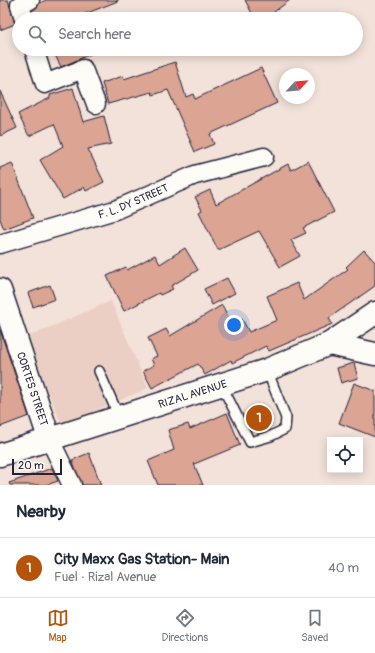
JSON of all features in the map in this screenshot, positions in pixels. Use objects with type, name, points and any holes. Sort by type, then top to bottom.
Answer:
[{"type":"main road","name":"CORTES STREET","points":[[0,290],[49,438]]},
{"type":"main road","name":"RIZAL AVENUE","points":[[0,455],[49,438],[222,386],[267,370],[329,344],[375,313]]},
{"type":"main road","points":[[329,344],[375,354]]},
{"type":"street","points":[[22,12],[20,5],[30,0]]},
{"type":"street","points":[[36,56],[45,84],[83,69],[96,104]]},
{"type":"street","name":"F. L. DY STREET","points":[[0,244],[114,210],[195,175],[264,157]]},
{"type":"street","name":"CORTES STREET","points":[[49,438],[72,485]]},
{"type":"lane","points":[[222,386],[250,442],[271,436],[285,429],[286,418],[267,370]]},
{"type":"lane","points":[[99,371],[119,417]]},
{"type":"shaded area","points":[[111,301],[148,388],[62,425],[25,338]]},
{"type":"building","points":[[0,0],[8,0],[12,14],[12,25],[0,30]]},
{"type":"building","points":[[46,0],[118,0],[90,12],[32,12],[32,10]]},
{"type":"building","points":[[245,0],[290,0],[274,12],[251,12]]},
{"type":"building","points":[[56,56],[86,56],[61,67]]},
{"type":"building","points":[[175,62],[186,97],[193,94],[195,99],[261,68],[277,103],[210,134],[214,144],[195,152],[168,90],[153,95],[152,92],[108,104],[102,83],[123,76],[124,79]]},
{"type":"building","points":[[73,88],[83,122],[104,116],[111,144],[88,149],[104,182],[86,191],[84,187],[63,199],[40,160],[63,146],[54,124],[29,136],[18,114],[50,98],[50,95]]},
{"type":"building","points":[[0,91],[17,128],[0,136]]},
{"type":"building","points":[[308,161],[334,212],[303,228],[306,233],[291,240],[300,256],[280,267],[259,231],[218,250],[199,212],[202,210],[195,197],[210,190],[216,204],[288,164],[291,170]]},
{"type":"building","points":[[12,163],[33,218],[4,229],[0,219],[0,168]]},
{"type":"building","points":[[185,248],[198,270],[171,286],[173,289],[160,295],[159,293],[124,311],[107,276],[126,267],[127,270],[155,255],[160,264]]},
{"type":"building","points":[[364,250],[375,262],[375,286],[329,318],[332,324],[269,351],[266,346],[232,363],[231,360],[205,375],[198,364],[152,388],[143,371],[154,365],[151,359],[157,356],[148,338],[166,329],[170,336],[222,305],[232,324],[242,319],[249,332],[277,320],[267,296],[297,283],[304,300],[348,269],[346,267]]},
{"type":"building","points":[[227,278],[235,293],[212,305],[204,289]]},
{"type":"building","points":[[50,285],[55,299],[33,307],[28,293]]},
{"type":"building","points":[[0,330],[29,416],[0,427]]},
{"type":"building","points":[[354,363],[358,378],[341,383],[337,368]]},
{"type":"building","points":[[354,383],[375,391],[375,437],[339,423]]},
{"type":"building","points":[[227,413],[240,445],[194,464],[203,485],[158,485],[148,461],[174,450],[168,430],[188,424],[190,429]]},
{"type":"building","points":[[89,453],[101,485],[82,485],[72,460]]},
{"type":"building","points":[[52,468],[58,481],[46,485],[10,485],[9,483]]},
{"type":"place","name":"City Maxx Gas Station- Main","points":[[259,418]]}]
